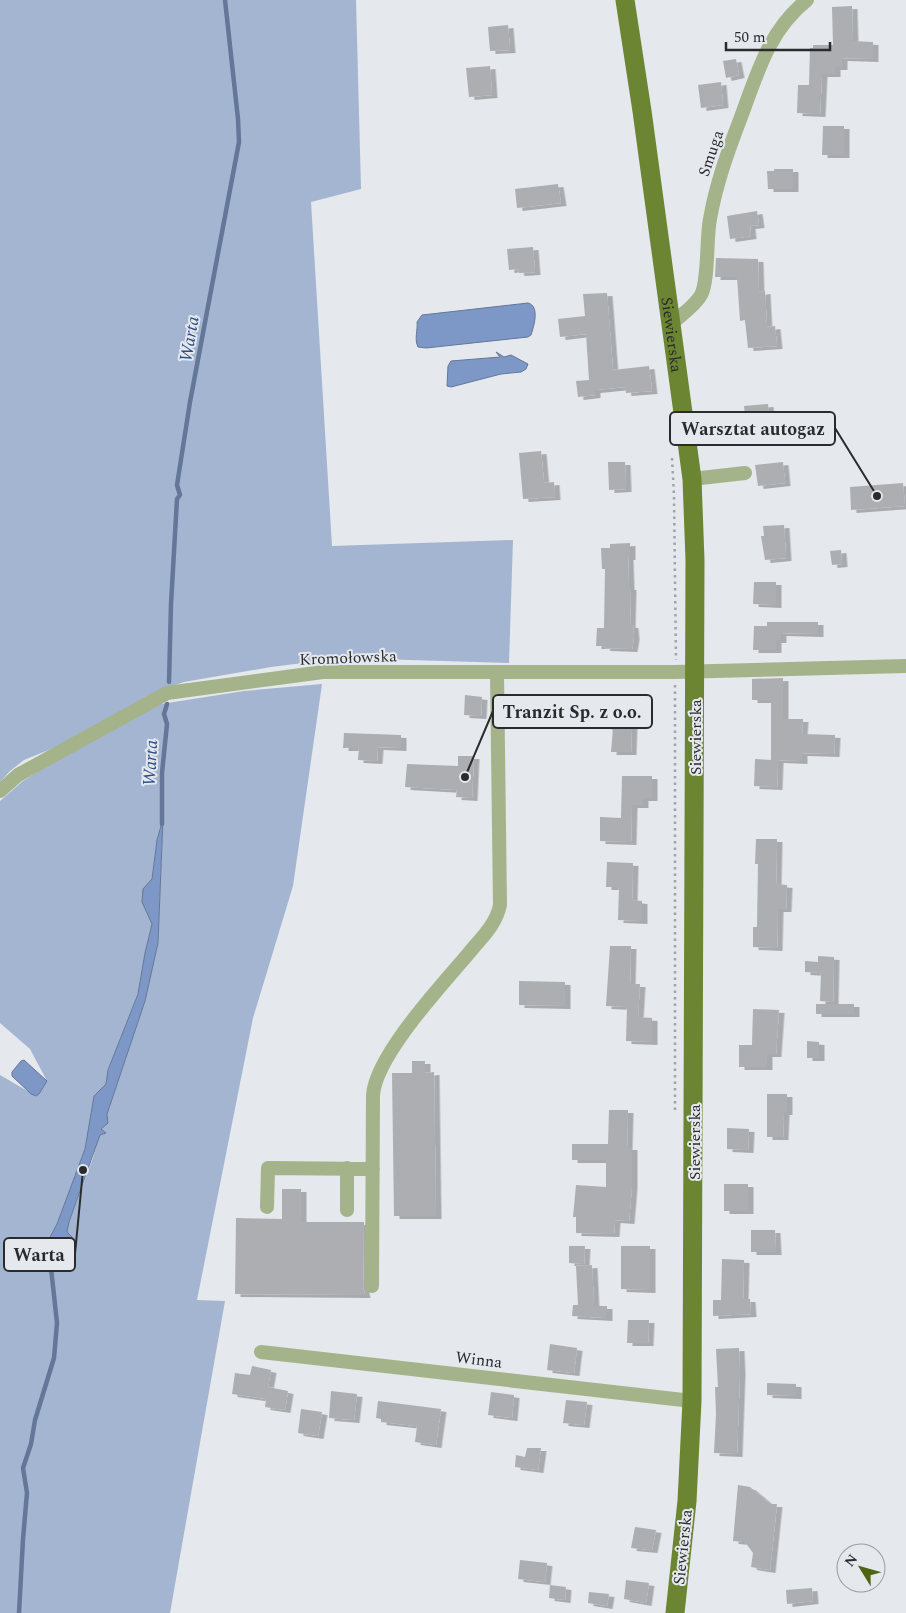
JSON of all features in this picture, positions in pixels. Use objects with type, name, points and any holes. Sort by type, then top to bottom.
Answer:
[{"type":"main road","name":"Siewierska","points":[[626,0],[692,478],[695,560],[692,1401],[688,1501],[674,1613]]},
{"type":"street","name":"Smuga","points":[[672,324],[694,304],[703,290],[710,221],[717,185],[764,56],[781,26],[807,0]]},
{"type":"street","points":[[692,478],[746,473]]},
{"type":"street","points":[[695,670],[906,666]]},
{"type":"street","name":"Kromołowska","points":[[0,791],[18,775],[167,693],[323,672],[675,672],[695,670]]},
{"type":"street","points":[[372,1286],[374,1087],[382,1066],[417,1016],[488,930],[499,912],[497,672]]},
{"type":"street","points":[[267,1207],[268,1168],[373,1169]]},
{"type":"street","points":[[347,1168],[347,1210]]},
{"type":"street","name":"Winna","points":[[262,1352],[692,1401]]},
{"type":"path","points":[[672,456],[675,672],[675,1120]]},
{"type":"shaded area","points":[[0,0],[356,0],[361,189],[311,202],[332,546],[513,540],[509,663],[344,658],[271,667],[184,682],[159,691],[56,747],[24,760],[0,782]]},
{"type":"shaded area","points":[[322,684],[293,886],[253,1018],[197,1300],[225,1301],[170,1613],[0,1613],[0,1075],[36,1096],[47,1081],[30,1049],[0,1023],[0,801],[23,781],[63,756],[161,704],[244,691]],"holes":[[[163,821],[158,943],[145,1001],[107,1114],[108,1123],[101,1129],[93,1158],[69,1222],[67,1232],[75,1241],[61,1248],[51,1275],[46,1245],[57,1224],[85,1149],[94,1096],[106,1084],[108,1070],[138,994],[152,924],[142,902],[152,879],[157,840]]]},
{"type":"water","points":[[528,303],[534,308],[535,317],[531,335],[528,337],[426,348],[418,347],[416,341],[417,322],[422,315]]},
{"type":"water","points":[[496,352],[504,357],[511,355],[528,364],[526,369],[521,372],[501,374],[451,387],[447,386],[448,366],[451,361],[500,357]]},
{"type":"water","points":[[163,819],[158,943],[145,1001],[107,1114],[108,1123],[101,1129],[106,1133],[100,1135],[69,1222],[67,1232],[76,1241],[61,1248],[51,1275],[44,1260],[46,1245],[57,1224],[85,1149],[94,1096],[106,1084],[108,1070],[138,994],[152,924],[142,902],[143,889],[152,879],[157,840]]},
{"type":"water","points":[[24,1060],[47,1081],[36,1096],[31,1094],[12,1076],[12,1072]]},
{"type":"building","points":[[852,6],[853,41],[873,42],[873,59],[842,58],[842,67],[835,67],[835,74],[822,74],[820,114],[797,113],[798,85],[809,85],[810,48],[813,48],[813,45],[833,45],[832,7]]},
{"type":"building","points":[[508,25],[510,50],[490,51],[488,27]]},
{"type":"building","points":[[736,59],[739,75],[726,78],[723,61]]},
{"type":"building","points":[[490,66],[492,95],[469,97],[466,68]]},
{"type":"building","points":[[721,82],[723,105],[701,108],[698,85]]},
{"type":"building","points":[[823,126],[844,126],[844,155],[822,155]]},
{"type":"building","points":[[774,169],[793,169],[793,189],[768,189],[767,171],[774,171]]},
{"type":"building","points":[[558,184],[561,203],[517,208],[515,189]]},
{"type":"building","points":[[757,211],[759,225],[750,226],[751,236],[730,239],[727,216]]},
{"type":"building","points":[[533,247],[535,272],[519,273],[518,269],[509,270],[507,249]]},
{"type":"building","points":[[716,258],[758,259],[759,292],[765,291],[767,327],[775,326],[777,346],[748,348],[745,320],[740,321],[737,277],[715,277]]},
{"type":"building","points":[[607,293],[613,370],[649,366],[652,391],[626,393],[625,387],[595,390],[595,395],[578,397],[576,381],[589,380],[586,334],[560,337],[558,319],[585,316],[583,294]]},
{"type":"building","points":[[768,404],[769,412],[774,412],[776,430],[747,433],[744,406]]},
{"type":"building","points":[[541,451],[544,483],[554,482],[555,497],[523,499],[519,453]]},
{"type":"building","points":[[608,462],[625,462],[626,489],[609,490]]},
{"type":"building","points":[[783,462],[785,483],[758,486],[755,465]]},
{"type":"building","points":[[903,483],[905,506],[851,510],[850,487]]},
{"type":"building","points":[[784,525],[786,558],[765,560],[761,536],[764,536],[763,526]]},
{"type":"building","points":[[630,543],[630,557],[628,557],[629,587],[631,587],[630,625],[633,625],[634,637],[632,649],[596,646],[597,628],[604,628],[605,569],[602,569],[601,548],[610,548],[610,544]]},
{"type":"building","points":[[841,550],[842,564],[832,565],[830,551]]},
{"type":"building","points":[[754,582],[776,582],[776,605],[753,604]]},
{"type":"building","points":[[767,622],[818,622],[818,634],[781,633],[781,640],[776,640],[776,650],[753,650],[754,626],[767,626]]},
{"type":"building","points":[[783,678],[783,719],[803,719],[802,734],[835,735],[834,754],[802,753],[802,761],[778,760],[777,787],[754,786],[755,759],[771,760],[771,700],[752,700],[752,679]]},
{"type":"building","points":[[614,694],[633,695],[631,752],[611,752],[613,728],[606,727],[607,702],[614,702]]},
{"type":"building","points":[[465,695],[482,697],[481,716],[464,715]]},
{"type":"building","points":[[344,733],[401,735],[401,748],[378,747],[377,761],[358,760],[359,748],[343,748]]},
{"type":"building","points":[[458,756],[474,756],[472,798],[456,797],[457,790],[405,787],[407,764],[458,766]]},
{"type":"building","points":[[622,776],[652,776],[652,798],[643,798],[643,805],[632,805],[631,842],[600,841],[600,817],[621,818]]},
{"type":"building","points":[[756,839],[777,839],[776,884],[787,885],[786,909],[778,909],[777,948],[753,947],[753,927],[757,927],[758,864],[755,864]]},
{"type":"building","points":[[607,862],[633,863],[632,900],[642,901],[642,921],[618,920],[619,887],[606,887]]},
{"type":"building","points":[[610,946],[631,946],[630,984],[640,984],[638,1017],[652,1018],[652,1042],[626,1041],[627,1007],[606,1006]]},
{"type":"building","points":[[818,956],[834,957],[833,1002],[820,1001],[821,973],[805,972],[805,961],[818,962]]},
{"type":"building","points":[[519,981],[565,982],[565,1006],[519,1005]]},
{"type":"building","points":[[816,1004],[854,1004],[854,1014],[816,1014]]},
{"type":"building","points":[[753,1009],[779,1010],[776,1054],[767,1054],[767,1067],[739,1067],[739,1045],[752,1045]]},
{"type":"building","points":[[807,1041],[819,1042],[819,1058],[807,1058]]},
{"type":"building","points":[[412,1061],[425,1061],[425,1073],[434,1072],[436,1216],[394,1216],[392,1073],[412,1073]]},
{"type":"building","points":[[767,1094],[787,1094],[787,1112],[784,1112],[783,1137],[767,1137]]},
{"type":"building","points":[[609,1110],[628,1110],[627,1147],[632,1147],[632,1186],[629,1221],[615,1220],[614,1234],[576,1233],[576,1217],[573,1217],[576,1185],[606,1187],[606,1160],[572,1160],[572,1144],[608,1144]]},
{"type":"building","points":[[727,1128],[749,1129],[748,1150],[727,1149]]},
{"type":"building","points":[[724,1184],[748,1184],[748,1211],[724,1211]]},
{"type":"building","points":[[282,1189],[301,1189],[301,1222],[364,1222],[363,1286],[365,1295],[235,1294],[236,1218],[282,1219]]},
{"type":"building","points":[[751,1230],[775,1230],[776,1252],[751,1252]]},
{"type":"building","points":[[569,1246],[585,1246],[584,1264],[569,1263]]},
{"type":"building","points":[[621,1246],[650,1246],[650,1290],[621,1289]]},
{"type":"building","points":[[722,1259],[744,1260],[743,1299],[750,1299],[751,1314],[713,1316],[713,1300],[721,1300]]},
{"type":"building","points":[[592,1265],[594,1306],[607,1306],[607,1318],[572,1316],[573,1305],[578,1305],[576,1266]]},
{"type":"building","points":[[628,1320],[649,1320],[648,1343],[627,1343]]},
{"type":"building","points":[[550,1344],[577,1348],[574,1373],[547,1370]]},
{"type":"building","points":[[739,1348],[737,1454],[714,1453],[715,1387],[718,1387],[716,1349]]},
{"type":"building","points":[[252,1366],[271,1370],[268,1387],[288,1391],[285,1410],[265,1407],[266,1399],[232,1394],[235,1373],[250,1375]]},
{"type":"building","points":[[767,1383],[796,1384],[796,1396],[767,1395]]},
{"type":"building","points":[[331,1391],[357,1394],[354,1420],[329,1418]]},
{"type":"building","points":[[491,1392],[514,1395],[512,1418],[488,1415]]},
{"type":"building","points":[[566,1400],[587,1402],[584,1425],[563,1423]]},
{"type":"building","points":[[378,1401],[441,1409],[436,1445],[415,1442],[417,1426],[381,1422],[381,1419],[376,1418]]},
{"type":"building","points":[[301,1409],[322,1412],[318,1436],[298,1433]]},
{"type":"building","points":[[527,1448],[541,1448],[538,1470],[515,1467],[516,1455],[525,1457]]},
{"type":"building","points":[[738,1485],[750,1487],[770,1504],[777,1504],[770,1570],[751,1567],[753,1553],[745,1542],[733,1541]]},
{"type":"building","points":[[635,1527],[656,1530],[652,1550],[631,1548]]},
{"type":"building","points":[[520,1560],[547,1563],[545,1582],[518,1579]]},
{"type":"building","points":[[626,1580],[649,1583],[646,1603],[624,1599]]},
{"type":"building","points":[[550,1585],[566,1587],[565,1600],[549,1598]]},
{"type":"building","points":[[812,1588],[813,1601],[787,1604],[786,1590]]},
{"type":"building","points":[[589,1592],[609,1594],[607,1606],[588,1603]]},
{"type":"waterway","name":"Warta","points":[[169,682],[177,499],[180,495],[177,485],[190,402],[239,142],[225,0]]},
{"type":"waterway","name":"Warta","points":[[162,824],[162,773],[167,724],[164,714],[167,704]]},
{"type":"waterway","name":"Warta","points":[[19,1613],[27,1493],[23,1468],[54,1358],[57,1323],[51,1268]]},
{"type":"place","name":"Warsztat autogaz","points":[[877,496]]},
{"type":"place","name":"Tranzit Sp. z o.o.","points":[[465,777]]},
{"type":"place","name":"Warta","points":[[83,1170]]}]
